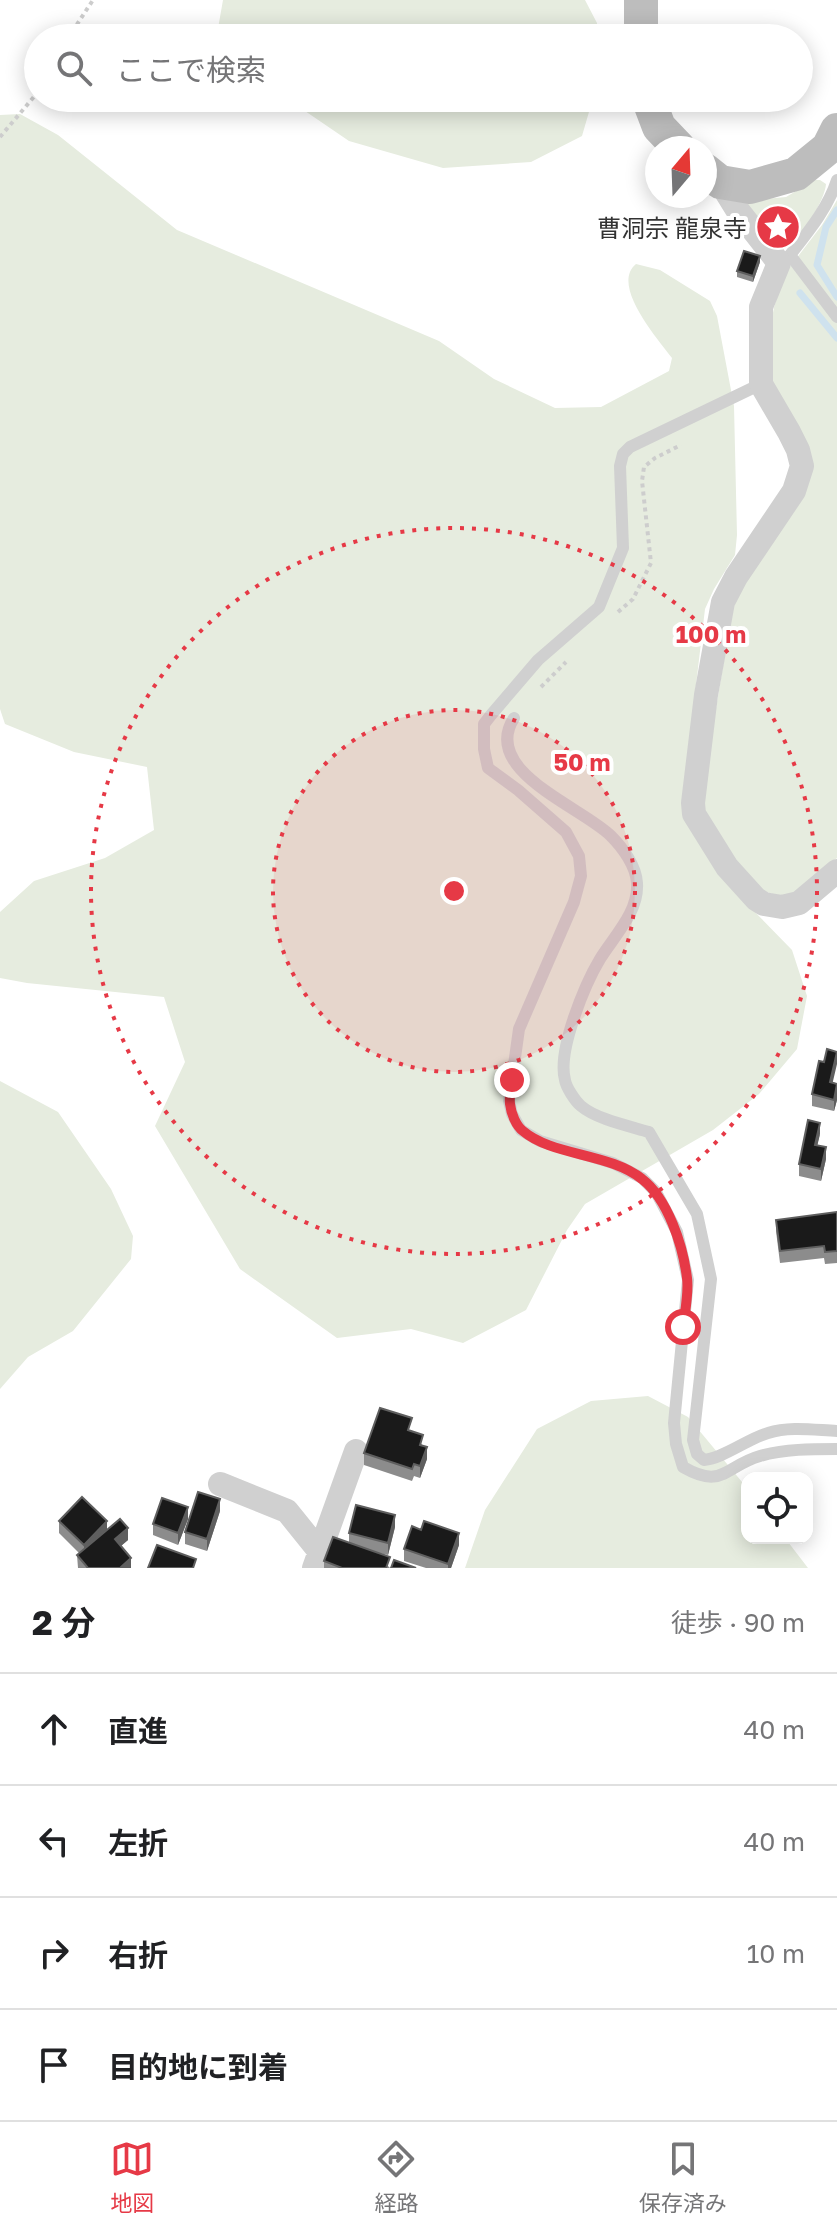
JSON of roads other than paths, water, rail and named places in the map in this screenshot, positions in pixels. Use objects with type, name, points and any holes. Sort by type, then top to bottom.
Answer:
[{"type":"street","points":[[641,0],[641,24]]},
{"type":"street","points":[[653,112],[659,127],[668,136]]},
{"type":"street","points":[[717,177],[750,187],[796,174],[828,148],[837,130]]},
{"type":"street","points":[[717,183],[736,208],[784,259],[761,307],[761,384],[789,432],[802,466],[794,491],[736,577],[723,602],[706,695],[694,814],[727,867],[764,904],[782,907],[799,903],[837,871]]},
{"type":"street","points":[[317,1560],[356,1451]]},
{"type":"street","points":[[220,1484],[287,1511],[317,1560]]},
{"type":"lane","points":[[837,180],[833,194],[808,232],[784,259],[837,317]]},
{"type":"lane","points":[[761,384],[630,447],[623,454],[620,466],[623,548],[599,607],[538,660],[484,724],[488,768],[566,832],[579,856],[581,876],[574,902],[519,1029],[509,1101],[521,1130],[540,1141],[613,1163],[642,1178],[656,1192],[677,1232],[688,1280],[674,1423],[683,1467],[698,1476],[709,1478],[722,1475],[759,1456],[798,1450],[837,1449]]},
{"type":"lane","points":[[514,718],[506,730],[510,757],[543,790],[611,835],[632,863],[638,884],[631,912],[599,961],[574,1016],[564,1056],[565,1081],[580,1105],[596,1114],[649,1132],[697,1214],[711,1279],[693,1440],[697,1454],[704,1460],[714,1459],[748,1441],[788,1429],[837,1431]]},
{"type":"waterway","points":[[837,210],[826,227],[817,265],[837,297]]},
{"type":"waterway","points":[[800,293],[837,338]]},
{"type":"place","name":"曹洞宗 龍泉寺","points":[[778,227]]}]
